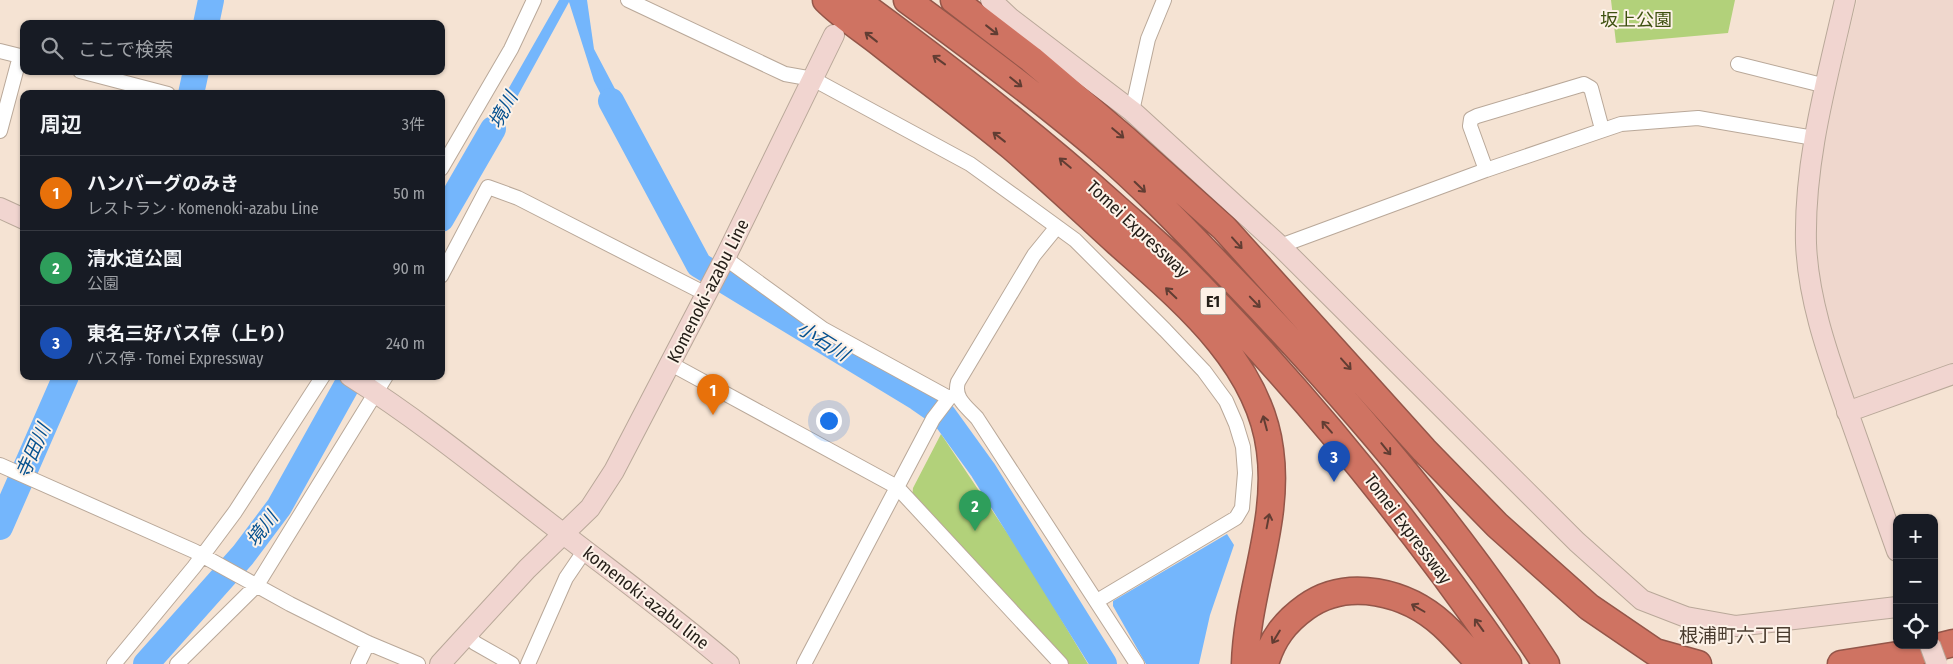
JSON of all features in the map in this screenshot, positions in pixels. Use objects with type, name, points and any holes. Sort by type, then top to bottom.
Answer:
[{"type":"highway","points":[[826,0],[1012,148],[1139,262],[1194,316],[1238,364],[1254,394],[1267,430],[1272,472],[1270,510],[1248,622],[1245,664]]},
{"type":"highway","name":"Tomei Expressway","points":[[856,0],[970,84],[1082,178],[1175,261],[1274,366],[1350,454],[1431,559],[1508,664]]},
{"type":"highway","name":"Tomei Expressway","points":[[907,0],[994,64],[1104,152],[1193,238],[1288,337],[1373,433],[1458,539],[1546,664]]},
{"type":"highway","points":[[954,0],[1031,59],[1126,140],[1224,228],[1424,450],[1504,531],[1589,606],[1633,637],[1655,652],[1698,664]]},
{"type":"highway","points":[[1265,664],[1270,647],[1280,629],[1294,615],[1312,602],[1330,594],[1352,591],[1388,594],[1424,611],[1442,625],[1480,664]]},
{"type":"highway","points":[[1841,664],[1917,652],[1953,643]]},
{"type":"highway","points":[[1932,664],[1953,656]]},
{"type":"street","points":[[445,160],[511,49],[534,0]]},
{"type":"street","points":[[628,0],[785,74],[813,79],[970,164],[1075,240],[1204,371],[1226,402],[1236,424],[1243,448],[1246,473],[1242,508],[1236,518],[1097,601]]},
{"type":"street","points":[[991,0],[1010,18],[1132,111],[1280,246],[1577,542],[1642,600],[1686,617],[1736,626],[1893,608]]},
{"type":"street","points":[[1132,111],[1148,39],[1164,0]]},
{"type":"street","points":[[1845,0],[1814,138],[1808,179],[1806,244],[1810,277],[1826,352],[1893,540]]},
{"type":"street","name":"Komenoki-azabu Line","points":[[440,664],[590,508],[614,471],[725,259],[834,35]]},
{"type":"street","points":[[0,51],[20,56]]},
{"type":"street","points":[[0,131],[20,63]]},
{"type":"street","points":[[1738,64],[1826,86]]},
{"type":"street","points":[[95,75],[153,90]]},
{"type":"street","points":[[1486,170],[1470,126],[1471,120],[1477,116],[1584,84],[1592,88],[1602,130]]},
{"type":"street","points":[[1280,246],[1486,170],[1621,124],[1698,118],[1814,138]]},
{"type":"street","points":[[445,268],[488,187],[518,198],[707,292]]},
{"type":"street","points":[[0,208],[20,217]]},
{"type":"street","points":[[804,664],[933,419],[950,398],[1029,264],[1056,228]]},
{"type":"street","points":[[725,259],[823,329],[950,398],[960,400],[977,418],[1137,664]]},
{"type":"street","points":[[671,364],[897,487],[1061,664]]},
{"type":"street","points":[[1847,412],[1953,374]]},
{"type":"street","points":[[114,664],[204,558],[320,380]]},
{"type":"street","name":"komenoki-azabu line","points":[[364,380],[382,385],[471,462],[675,618],[729,664]]},
{"type":"street","points":[[177,664],[254,584],[382,385]]},
{"type":"street","points":[[0,466],[204,558],[368,643],[418,664]]},
{"type":"street","points":[[528,664],[566,578],[585,550]]},
{"type":"street","points":[[468,634],[475,643],[512,664]]},
{"type":"street","points":[[358,664],[368,643]]},
{"type":"street","points":[[1931,649],[1937,664]]},
{"type":"shaded area","points":[[1857,0],[1953,0],[1953,363],[1852,399],[1834,345],[1820,282],[1815,223],[1823,139]]},
{"type":"green space","name":"坂上公園","points":[[1611,0],[1735,0],[1728,33],[1616,43]]},
{"type":"green space","points":[[941,434],[1028,564],[1088,664],[1068,664],[912,498],[913,488]]},
{"type":"water","points":[[559,0],[587,0],[594,49],[635,127],[622,136],[594,81],[569,2],[481,163],[469,158]]},
{"type":"water","points":[[1227,534],[1234,545],[1210,615],[1199,664],[1146,664],[1113,606],[1113,601]]},
{"type":"waterway","name":"寺田川","points":[[207,20],[211,0]]},
{"type":"waterway","name":"寺田川","points":[[192,90],[195,75]]},
{"type":"waterway","name":"小石川","points":[[611,101],[699,265],[918,398],[944,416],[983,470],[1104,664]]},
{"type":"waterway","name":"境川","points":[[445,212],[493,129]]},
{"type":"waterway","name":"寺田川","points":[[0,527],[64,380]]},
{"type":"waterway","name":"境川","points":[[146,664],[243,555],[279,507],[350,380]]},
{"type":"place","name":"ハンバーグのみき","points":[[713,415]]},
{"type":"place","name":"東名三好バス停（上り）","points":[[1334,482]]},
{"type":"place","name":"清水道公園","points":[[975,531]]},
{"type":"district","name":"根浦町六丁目","points":[[1736,635]]}]
